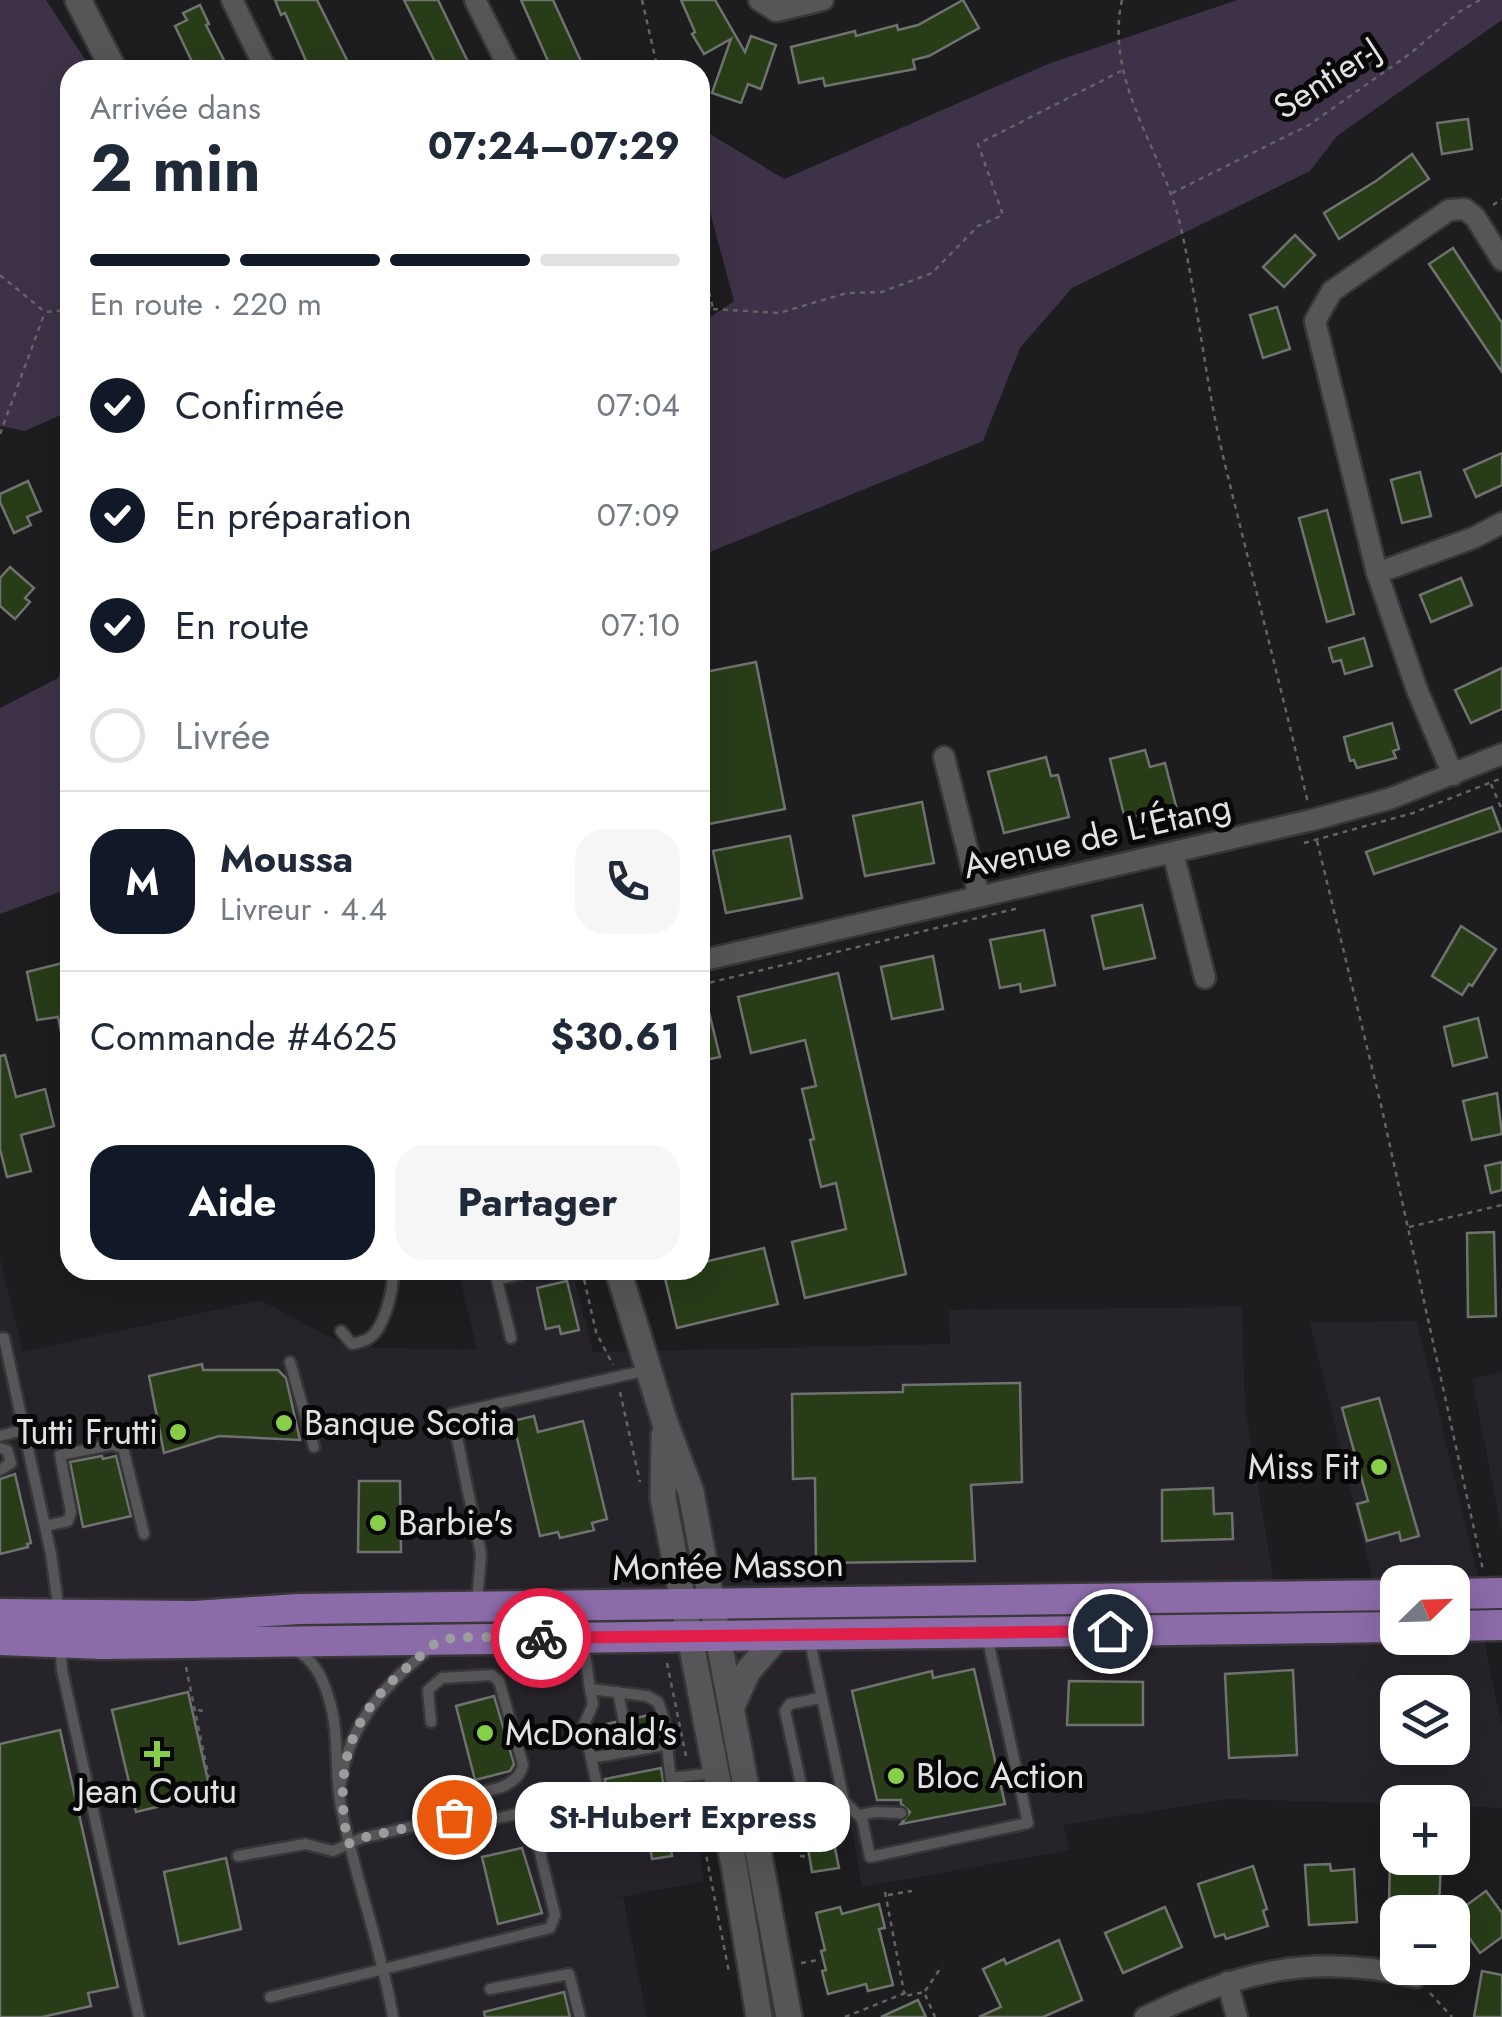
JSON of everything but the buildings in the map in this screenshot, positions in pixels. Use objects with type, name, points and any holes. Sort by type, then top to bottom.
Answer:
[{"type":"main road","name":"Montée Masson","points":[[0,1640],[59,1628],[299,1609],[698,1605],[1380,1586]]},
{"type":"main road","points":[[1470,1590],[1495,1594]]},
{"type":"main road","name":"Montée Masson","points":[[0,1614],[59,1628],[100,1644],[1380,1627]]},
{"type":"main road","points":[[1470,1626],[1502,1625]]},
{"type":"street","points":[[78,0],[109,60]]},
{"type":"street","points":[[232,0],[261,60]]},
{"type":"street","points":[[475,0],[505,60]]},
{"type":"street","points":[[759,0],[776,11],[822,0]]},
{"type":"street","points":[[1453,775],[1417,690],[1377,572],[1314,321],[1332,291],[1449,210],[1464,209],[1474,217],[1502,260]]},
{"type":"street","points":[[1377,572],[1502,524]]},
{"type":"street","points":[[944,756],[979,896]]},
{"type":"street","name":"Avenue de L'Étang","points":[[710,959],[1358,807],[1492,758]]},
{"type":"street","points":[[1173,852],[1205,978]]},
{"type":"street","points":[[621,1280],[664,1420],[663,1498],[698,1605],[715,1772],[759,2017]]},
{"type":"street","points":[[732,1706],[748,1671],[794,1634]]},
{"type":"street","points":[[703,1636],[732,1706],[789,2017]]},
{"type":"street","points":[[1144,2017],[1206,1988],[1262,1972],[1298,1968],[1380,1969]]},
{"type":"street","points":[[1228,1982],[1237,2017]]},
{"type":"lane","points":[[341,1332],[352,1344],[368,1340],[376,1332],[391,1296],[392,1280]]},
{"type":"lane","points":[[497,1280],[511,1338]]},
{"type":"lane","points":[[0,1339],[4,1338],[44,1526],[62,1670],[140,2017]]},
{"type":"lane","points":[[290,1362],[314,1448]]},
{"type":"lane","points":[[477,1608],[481,1554],[452,1414],[649,1370]]},
{"type":"lane","points":[[0,1436],[22,1430]]},
{"type":"lane","points":[[44,1526],[68,1522],[71,1512],[60,1455],[110,1444],[124,1448],[144,1534]]},
{"type":"lane","points":[[0,1448],[7,1450],[12,1463],[0,1470]]},
{"type":"lane","points":[[794,1634],[820,1698],[844,1801],[860,1815],[870,1857],[1028,1823],[986,1632]]},
{"type":"lane","points":[[584,1638],[590,1689],[594,1704],[584,1726],[606,1825],[678,1812],[665,1744],[669,1735],[658,1702],[651,1697],[590,1689]]},
{"type":"lane","points":[[340,1804],[348,1754],[373,1703],[393,1680],[442,1640]]},
{"type":"lane","points":[[266,1642],[304,1654],[326,1691],[334,1722],[340,1804],[348,1844],[385,1970],[393,2017]]},
{"type":"lane","points":[[431,1722],[428,1690],[442,1678],[492,1676],[499,1681],[523,1765],[512,1784],[449,1798]]},
{"type":"lane","points":[[618,1692],[630,1751]]},
{"type":"lane","points":[[806,1807],[785,1711],[790,1704],[820,1698]]},
{"type":"lane","points":[[591,1758],[665,1744]]},
{"type":"lane","points":[[671,1778],[715,1772]]},
{"type":"lane","points":[[725,1821],[844,1801]]},
{"type":"lane","points":[[238,1856],[305,1844],[334,1852],[362,1838],[520,1813],[531,1815],[555,1915],[550,1928],[481,1948],[270,1997]]},
{"type":"lane","points":[[860,1815],[901,1813]]},
{"type":"lane","points":[[490,1989],[569,1974],[580,2017]]},
{"type":"path","points":[[642,0],[656,60]]},
{"type":"path","points":[[1122,0],[1117,38],[1123,70],[1180,222],[1222,453],[1308,806]]},
{"type":"path","name":"Sentier-J","points":[[1170,194],[1309,125],[1480,0]]},
{"type":"path","points":[[710,307],[779,313],[847,293],[882,292],[932,273],[978,226],[1002,214],[978,144],[1123,70]]},
{"type":"path","points":[[0,275],[46,312],[60,311]]},
{"type":"path","points":[[710,295],[713,308]]},
{"type":"path","points":[[0,434],[46,312]]},
{"type":"path","points":[[1492,758],[1490,783],[1502,810]]},
{"type":"path","points":[[1308,842],[1425,809],[1502,778]]},
{"type":"path","points":[[1320,839],[1495,1594]]},
{"type":"path","name":"Avenue de L'Étang","points":[[710,982],[966,921]]},
{"type":"path","points":[[1408,1228],[1502,1205]]},
{"type":"path","points":[[584,1280],[596,1332],[615,1371]]},
{"type":"path","points":[[183,1656],[213,1798],[226,1796]]},
{"type":"path","points":[[667,1666],[687,1760]]},
{"type":"path","points":[[197,1710],[208,1712]]},
{"type":"path","points":[[693,1791],[729,1974]]},
{"type":"path","points":[[800,1856],[809,1857]]},
{"type":"path","points":[[912,1891],[886,1894],[905,1996],[924,1992],[942,1966]]},
{"type":"path","points":[[790,1965],[819,1960]]},
{"type":"path","points":[[1423,1985],[1452,2017]]},
{"type":"path","points":[[924,1992],[935,2017]]},
{"type":"path","points":[[845,2017],[904,1993]]},
{"type":"shaded area","points":[[0,0],[46,0],[85,60],[60,60],[60,415],[25,431],[0,426]]},
{"type":"shaded area","points":[[1237,0],[1502,0],[1502,20],[1337,136],[1310,171],[1072,288],[1020,348],[983,441],[710,552],[710,317],[734,301],[710,212],[710,134],[784,179],[1048,64]]},
{"type":"shaded area","points":[[60,672],[60,892],[0,914],[0,708],[58,678]]},
{"type":"shaded area","points":[[0,1258],[23,1352],[260,1300],[349,1347],[477,1350],[460,1280],[575,1280],[593,1352],[950,1344],[949,1310],[1242,1307],[1245,1406],[1281,1624],[1380,1636],[1380,1655],[1470,1655],[1470,1635],[1483,1634],[1502,1727],[1502,1808],[1470,1807],[1470,1785],[1380,1785],[1380,1803],[1229,1799],[1063,1825],[1070,1850],[862,1887],[851,1823],[781,1824],[697,1835],[704,1881],[623,1897],[647,2017],[0,2017]]},
{"type":"shaded area","points":[[1417,1321],[1489,1623],[1470,1623],[1470,1565],[1380,1565],[1380,1611],[1310,1323]]},
{"type":"shaded area","points":[[1502,1372],[1502,1532],[1472,1379]]},
{"type":"way so far","points":[[454,1817],[348,1844],[340,1804],[341,1787],[344,1765],[358,1730],[382,1691],[442,1640],[541,1638]]},
{"type":"place","name":"Banque Scotia","points":[[284,1423]]},
{"type":"place","name":"Tutti Frutti","points":[[178,1432]]},
{"type":"place","name":"Miss Fit","points":[[1379,1467]]},
{"type":"place","name":"Barbie's","points":[[378,1523]]},
{"type":"place","name":"McDonald's","points":[[485,1733]]},
{"type":"place","name":"Jean Coutu","points":[[157,1754]]},
{"type":"place","name":"Bloc Action","points":[[896,1776]]},
{"type":"place","name":"St-Hubert Express","points":[[454,1817]]},
{"type":"route","points":[[541,1638],[1110,1631]]}]
